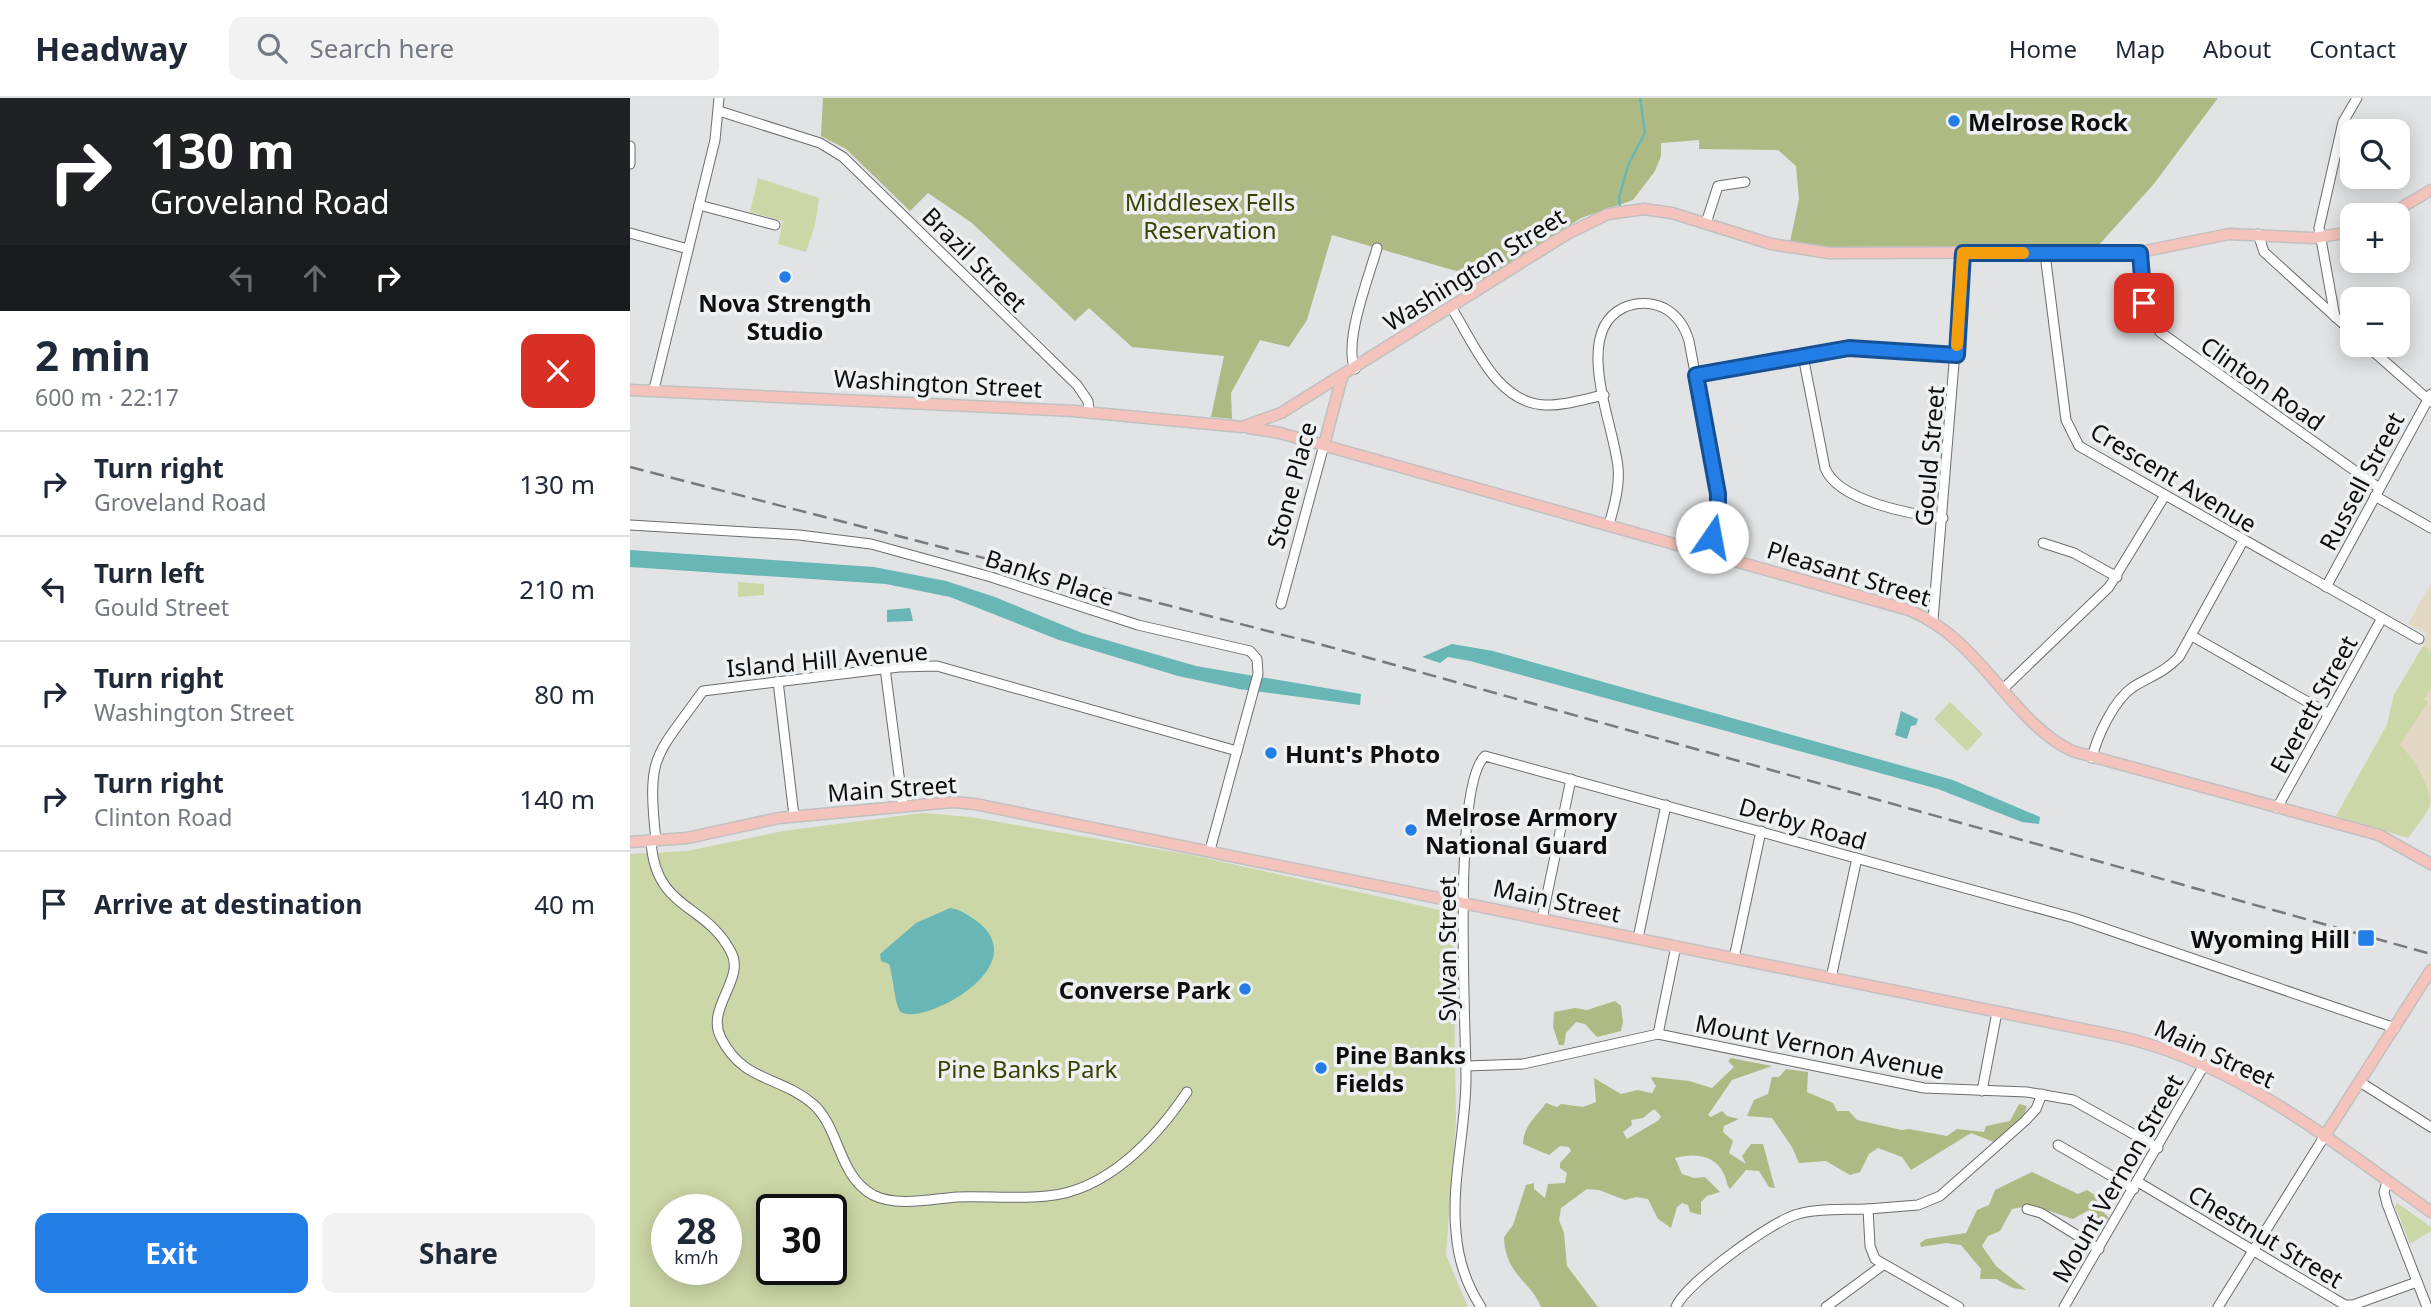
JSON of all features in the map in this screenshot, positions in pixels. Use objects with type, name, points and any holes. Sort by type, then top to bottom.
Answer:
[{"type":"main road","points":[[2409,203],[2431,190]]},
{"type":"main road","name":"Washington Street","points":[[630,390],[654,389],[1090,413],[1242,427],[1281,413],[1567,234],[1608,214],[1653,209],[1801,251],[2140,253],[2224,235],[2320,237],[2340,234]]},
{"type":"main road","name":"Stone Place","points":[[1324,445],[1342,377]]},
{"type":"main road","name":"Pleasant Street","points":[[1242,427],[1324,445],[1899,606],[1933,620],[1958,640],[2055,741],[2092,758],[2379,835],[2431,864]]},
{"type":"main road","name":"Main Street","points":[[630,842],[653,842],[794,816],[952,802],[975,804],[1210,850],[2144,1042],[2203,1067],[2271,1101],[2431,1212]]},
{"type":"main road","points":[[2324,1138],[2430,975]]},
{"type":"street","points":[[654,389],[715,140],[719,98]]},
{"type":"street","points":[[2335,317],[2320,237],[2331,170],[2343,122],[2357,98]]},
{"type":"street","name":"Brazil Street","points":[[719,111],[820,143],[843,157],[874,184],[933,247],[1077,385],[1088,401],[1090,413]]},
{"type":"street","points":[[630,146],[630,164]]},
{"type":"street","points":[[1706,223],[1718,186],[1745,182]]},
{"type":"street","points":[[699,205],[775,225]]},
{"type":"street","points":[[630,233],[688,249]]},
{"type":"street","points":[[2258,234],[2263,253],[2340,321]]},
{"type":"street","points":[[1355,369],[1351,356],[1353,338],[1377,248]]},
{"type":"street","name":"Gould Street","points":[[1933,620],[1957,355],[1963,253]]},
{"type":"street","name":"Clinton Road","points":[[2140,253],[2146,307],[2160,332],[2377,492],[2431,528]]},
{"type":"street","name":"Crescent Avenue","points":[[2045,254],[2070,434],[2086,453],[2419,639]]},
{"type":"street","points":[[1609,525],[1618,490],[1618,470],[1597,354],[1599,335],[1613,315],[1634,304],[1658,306],[1678,319],[1688,336],[1696,375],[1719,500],[1707,552]]},
{"type":"street","points":[[1451,307],[1496,379],[1515,396],[1547,405],[1604,395]]},
{"type":"street","points":[[1696,375],[1857,347],[1957,355]]},
{"type":"street","points":[[1803,356],[1825,468],[1833,481],[1854,496],[1943,518]]},
{"type":"street","points":[[2380,357],[2430,399]]},
{"type":"street","name":"Russell Street","points":[[2326,587],[2430,399]]},
{"type":"street","name":"Stone Place","points":[[1281,604],[1324,445]]},
{"type":"street","points":[[2003,689],[2095,602],[2117,577],[2164,497]]},
{"type":"street","name":"Banks Place","points":[[630,525],[799,535],[871,544],[992,577],[1138,625],[1244,648],[1257,659],[1258,674],[1210,850]]},
{"type":"street","points":[[2092,758],[2097,741],[2125,695],[2172,664],[2192,636],[2243,541]]},
{"type":"street","points":[[2043,543],[2074,553],[2117,577]]},
{"type":"street","name":"Everett Street","points":[[2277,808],[2382,618]]},
{"type":"street","points":[[2192,636],[2329,714]]},
{"type":"street","name":"Island Hill Avenue","points":[[1187,1092],[1159,1132],[1121,1164],[1070,1190],[1049,1196],[992,1195],[912,1201],[875,1196],[846,1164],[828,1125],[815,1106],[795,1092],[751,1073],[738,1063],[722,1041],[718,1018],[735,968],[733,955],[717,931],[667,892],[660,882],[653,866],[651,782],[656,756],[663,742],[703,691],[885,668],[937,666],[1237,751]]},
{"type":"street","points":[[885,668],[903,806]]},
{"type":"street","points":[[778,681],[794,816]]},
{"type":"street","name":"Derby Road","points":[[1484,757],[1761,831],[2110,931],[2395,1028]]},
{"type":"street","name":"Sylvan Street","points":[[1480,1307],[1462,1268],[1455,1222],[1466,1066],[1464,903],[1467,812],[1484,757]]},
{"type":"street","points":[[1542,919],[1571,779]]},
{"type":"street","points":[[1638,938],[1666,805]]},
{"type":"street","points":[[1734,958],[1761,831]]},
{"type":"street","points":[[1831,978],[1857,858]]},
{"type":"street","points":[[1658,1034],[1676,946]]},
{"type":"street","points":[[1982,1091],[1997,1012]]},
{"type":"street","name":"Mount Vernon Avenue","points":[[1466,1066],[1521,1065],[1658,1034],[1924,1088],[2042,1094],[2076,1101],[2158,1148]]},
{"type":"street","name":"Mount Vernon Street","points":[[2064,1307],[2203,1067]]},
{"type":"street","points":[[2360,1082],[2431,1127]]},
{"type":"street","points":[[1676,1307],[1690,1286],[1782,1220],[1808,1212],[1918,1205],[1945,1193],[2025,1121],[2036,1109],[2042,1094]]},
{"type":"street","points":[[2218,1307],[2324,1138]]},
{"type":"street","name":"Chestnut Street","points":[[2058,1145],[2252,1250],[2343,1305],[2353,1305],[2417,1282]]},
{"type":"street","points":[[2387,1182],[2384,1192],[2387,1204],[2427,1307]]},
{"type":"street","points":[[1868,1209],[1871,1253],[1883,1265],[1959,1307]]},
{"type":"street","points":[[2027,1209],[2041,1213],[2099,1249]]},
{"type":"street","points":[[1826,1307],[1883,1265]]},
{"type":"shaded area","points":[[2431,583],[2431,803],[2408,838],[2336,816],[2387,725],[2394,695],[2423,646],[2426,633],[2408,624]]},
{"type":"green space","name":"Middlesex Fells Reservation","points":[[823,98],[2218,98],[2153,185],[2098,246],[1821,247],[1790,242],[1799,199],[1796,166],[1778,150],[1699,149],[1699,140],[1661,143],[1661,156],[1655,171],[1633,200],[1581,218],[1481,283],[1463,273],[1332,235],[1307,320],[1289,347],[1260,340],[1231,393],[1232,419],[1211,417],[1224,356],[1132,347],[1089,308],[1075,321],[972,223],[928,193],[910,211],[846,149],[821,136]]},
{"type":"green space","points":[[758,178],[819,198],[815,225],[806,252],[778,244],[783,221],[750,212]]},
{"type":"green space","points":[[738,582],[764,584],[764,595],[738,597]]},
{"type":"green space","points":[[2423,646],[2431,651],[2431,689],[2424,699],[2428,702],[2400,745],[2420,772],[2428,789],[2430,805],[2408,838],[2336,816],[2387,725],[2394,695]]},
{"type":"green space","points":[[1950,702],[1983,734],[1967,751],[1934,719]]},
{"type":"green space","name":"Pine Banks Park","points":[[923,813],[970,817],[1191,855],[1453,913],[1456,1122],[1446,1255],[1468,1307],[630,1307],[630,854],[687,851],[783,831]]},
{"type":"green space","points":[[1615,1001],[1621,1006],[1621,1031],[1597,1037],[1585,1024],[1576,1022],[1566,1033],[1564,1045],[1559,1045],[1553,1027],[1554,1012],[1575,1008],[1587,1010]]},
{"type":"green space","points":[[1731,1058],[1772,1066],[1732,1080],[1708,1115],[1711,1117],[1722,1111],[1727,1116],[1739,1119],[1724,1126],[1723,1132],[1733,1141],[1729,1153],[1746,1164],[1742,1156],[1751,1144],[1763,1144],[1775,1188],[1769,1187],[1759,1171],[1746,1170],[1730,1189],[1715,1162],[1696,1156],[1675,1158],[1682,1174],[1694,1178],[1705,1177],[1720,1192],[1707,1196],[1701,1202],[1701,1215],[1690,1212],[1688,1205],[1682,1203],[1677,1207],[1671,1228],[1658,1219],[1648,1199],[1636,1197],[1625,1200],[1599,1190],[1587,1189],[1561,1208],[1559,1220],[1564,1233],[1567,1266],[1598,1307],[1541,1307],[1509,1260],[1504,1237],[1513,1225],[1526,1185],[1534,1183],[1534,1189],[1545,1198],[1548,1184],[1565,1183],[1567,1173],[1560,1168],[1560,1163],[1571,1151],[1569,1147],[1560,1146],[1549,1155],[1523,1144],[1525,1132],[1531,1122],[1546,1103],[1557,1107],[1561,1104],[1583,1107],[1596,1102],[1594,1078],[1621,1094],[1638,1090],[1652,1093],[1656,1086],[1651,1078],[1653,1077],[1689,1081],[1712,1088],[1734,1067],[1728,1061]],"holes":[[[1654,1109],[1661,1116],[1659,1120],[1627,1139],[1623,1132],[1632,1125],[1631,1120],[1643,1118]]]},
{"type":"green space","points":[[1786,1069],[1808,1072],[1807,1092],[1833,1103],[1837,1111],[1849,1111],[1857,1120],[1902,1130],[1947,1136],[1957,1129],[1984,1132],[1986,1126],[2010,1121],[2019,1104],[2027,1106],[2024,1115],[1994,1142],[1971,1133],[1911,1170],[1902,1157],[1878,1148],[1869,1154],[1860,1172],[1850,1175],[1826,1161],[1799,1163],[1792,1147],[1772,1118],[1747,1116],[1754,1100],[1768,1094],[1772,1077],[1779,1077]]},
{"type":"green space","points":[[2032,1172],[2078,1194],[2087,1190],[2098,1197],[2098,1206],[2109,1218],[2103,1223],[2089,1210],[2073,1219],[2032,1205],[2012,1209],[2000,1231],[1988,1236],[1982,1246],[1996,1266],[2026,1290],[2013,1288],[1996,1279],[1980,1279],[1981,1269],[1961,1245],[1946,1243],[1921,1247],[1920,1243],[1926,1239],[1966,1233],[1977,1210],[1989,1205],[1995,1190]]},
{"type":"green space","points":[[2397,1203],[2431,1227],[2431,1231],[2410,1244],[2395,1206]]},
{"type":"water","points":[[630,550],[874,567],[946,581],[995,597],[1082,633],[1196,666],[1361,694],[1360,705],[1239,689],[1178,676],[1059,640],[950,597],[886,584],[630,567]]},
{"type":"water","points":[[910,608],[913,621],[887,622],[887,610]]},
{"type":"water","points":[[1452,644],[1493,651],[1953,780],[2040,817],[2039,824],[2022,822],[1938,789],[1470,661],[1448,657],[1440,663],[1422,657]]},
{"type":"water","points":[[1901,711],[1918,719],[1916,725],[1911,726],[1907,739],[1895,735]]},
{"type":"water","points":[[950,908],[961,911],[978,922],[992,940],[993,958],[983,976],[967,991],[947,1003],[910,1014],[900,1011],[889,964],[881,961],[880,954],[916,923]]},
{"type":"waterway","points":[[1620,206],[1619,197],[1629,163],[1645,133],[1640,98]]},
{"type":"railway","points":[[630,467],[1330,647],[2431,954]]},
{"type":"slow traffic","points":[[1957,345],[1963,253],[2023,253]]},
{"type":"place","name":"Melrose Rock","points":[[1954,121]]},
{"type":"place","name":"Nova Strength Studio","points":[[785,277]]},
{"type":"place","name":"Hunt's Photo","points":[[1271,753]]},
{"type":"place","name":"Melrose Armory National Guard","points":[[1411,830]]},
{"type":"place","name":"Wyoming Hill","points":[[2366,938]]},
{"type":"place","name":"Converse Park","points":[[1245,989]]},
{"type":"place","name":"Pine Banks Fields","points":[[1321,1068]]},
{"type":"route","points":[[1712,537],[1718,511],[1718,494],[1696,375],[1849,348],[1957,355],[1963,253],[2140,253],[2144,303]]}]
